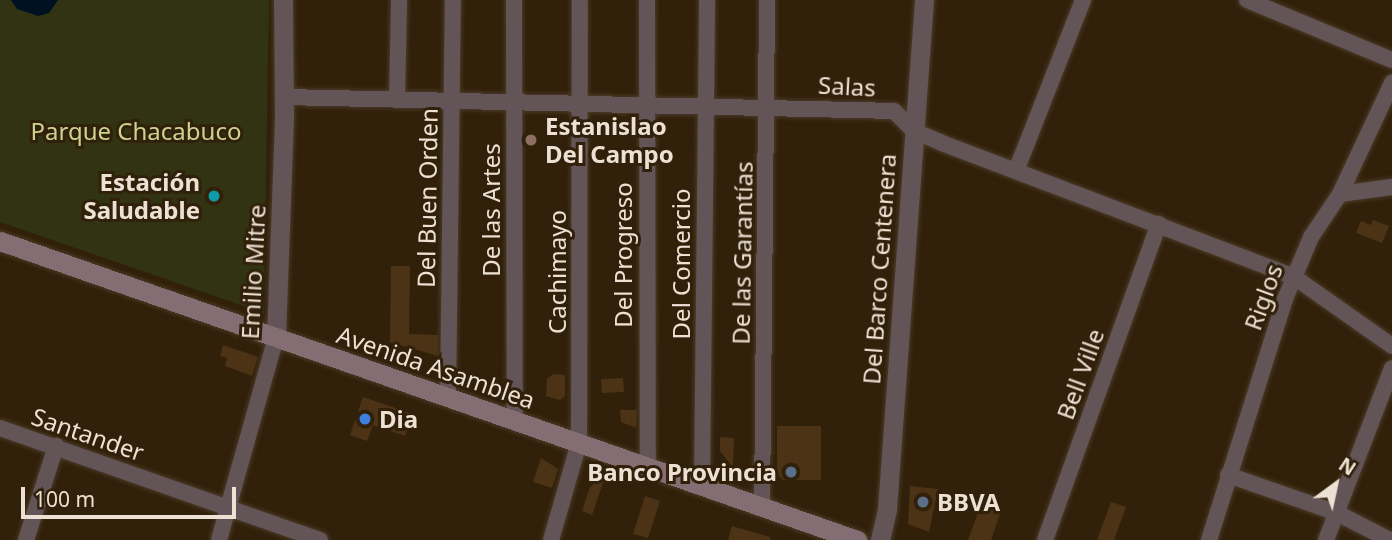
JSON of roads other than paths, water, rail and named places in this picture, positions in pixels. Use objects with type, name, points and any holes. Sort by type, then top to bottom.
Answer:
[{"type":"main road","name":"Avenida Asamblea","points":[[0,241],[857,540]]},
{"type":"street","name":"Emilio Mitre","points":[[219,540],[276,337],[284,97],[283,0]]},
{"type":"street","points":[[397,99],[399,0]]},
{"type":"street","name":"Del Buen Orden","points":[[448,397],[453,0]]},
{"type":"street","name":"De las Artes","points":[[514,0],[515,420]]},
{"type":"street","name":"Cachimayo","points":[[551,540],[579,443],[580,0]]},
{"type":"street","name":"Del Progreso","points":[[647,0],[645,103],[648,467]]},
{"type":"street","name":"Del Comercio","points":[[702,486],[707,0]]},
{"type":"street","name":"De las Garantías","points":[[762,507],[767,0]]},
{"type":"street","name":"Del Barco Centenera","points":[[880,540],[887,509],[924,0]]},
{"type":"street","points":[[1016,171],[1083,0]]},
{"type":"street","points":[[1247,0],[1392,60]]},
{"type":"street","name":"Riglos","points":[[1209,540],[1294,277],[1324,212],[1340,194],[1392,83]]},
{"type":"street","name":"Salas","points":[[284,97],[767,105],[894,111],[914,131],[1294,277],[1392,346]]},
{"type":"street","points":[[1340,194],[1392,187]]},
{"type":"street","name":"Bell Ville","points":[[1045,540],[1159,224]]},
{"type":"street","points":[[1326,540],[1392,368]]},
{"type":"street","name":"Santander","points":[[0,428],[320,540]]},
{"type":"street","points":[[26,540],[56,446]]},
{"type":"street","points":[[1228,475],[1337,513],[1390,540]]},
{"type":"water","points":[[11,0],[58,0],[49,13],[38,16],[17,9]]},
{"type":"place","name":"Estanislao Del Campo","points":[[531,140]]},
{"type":"place","name":"Estación Saludable","points":[[214,196]]},
{"type":"place","name":"Dia","points":[[365,419]]},
{"type":"place","name":"Banco Provincia","points":[[791,472]]},
{"type":"place","name":"BBVA","points":[[923,502]]},
{"type":"park label","name":"Parque Chacabuco","points":[[136,131]]}]
